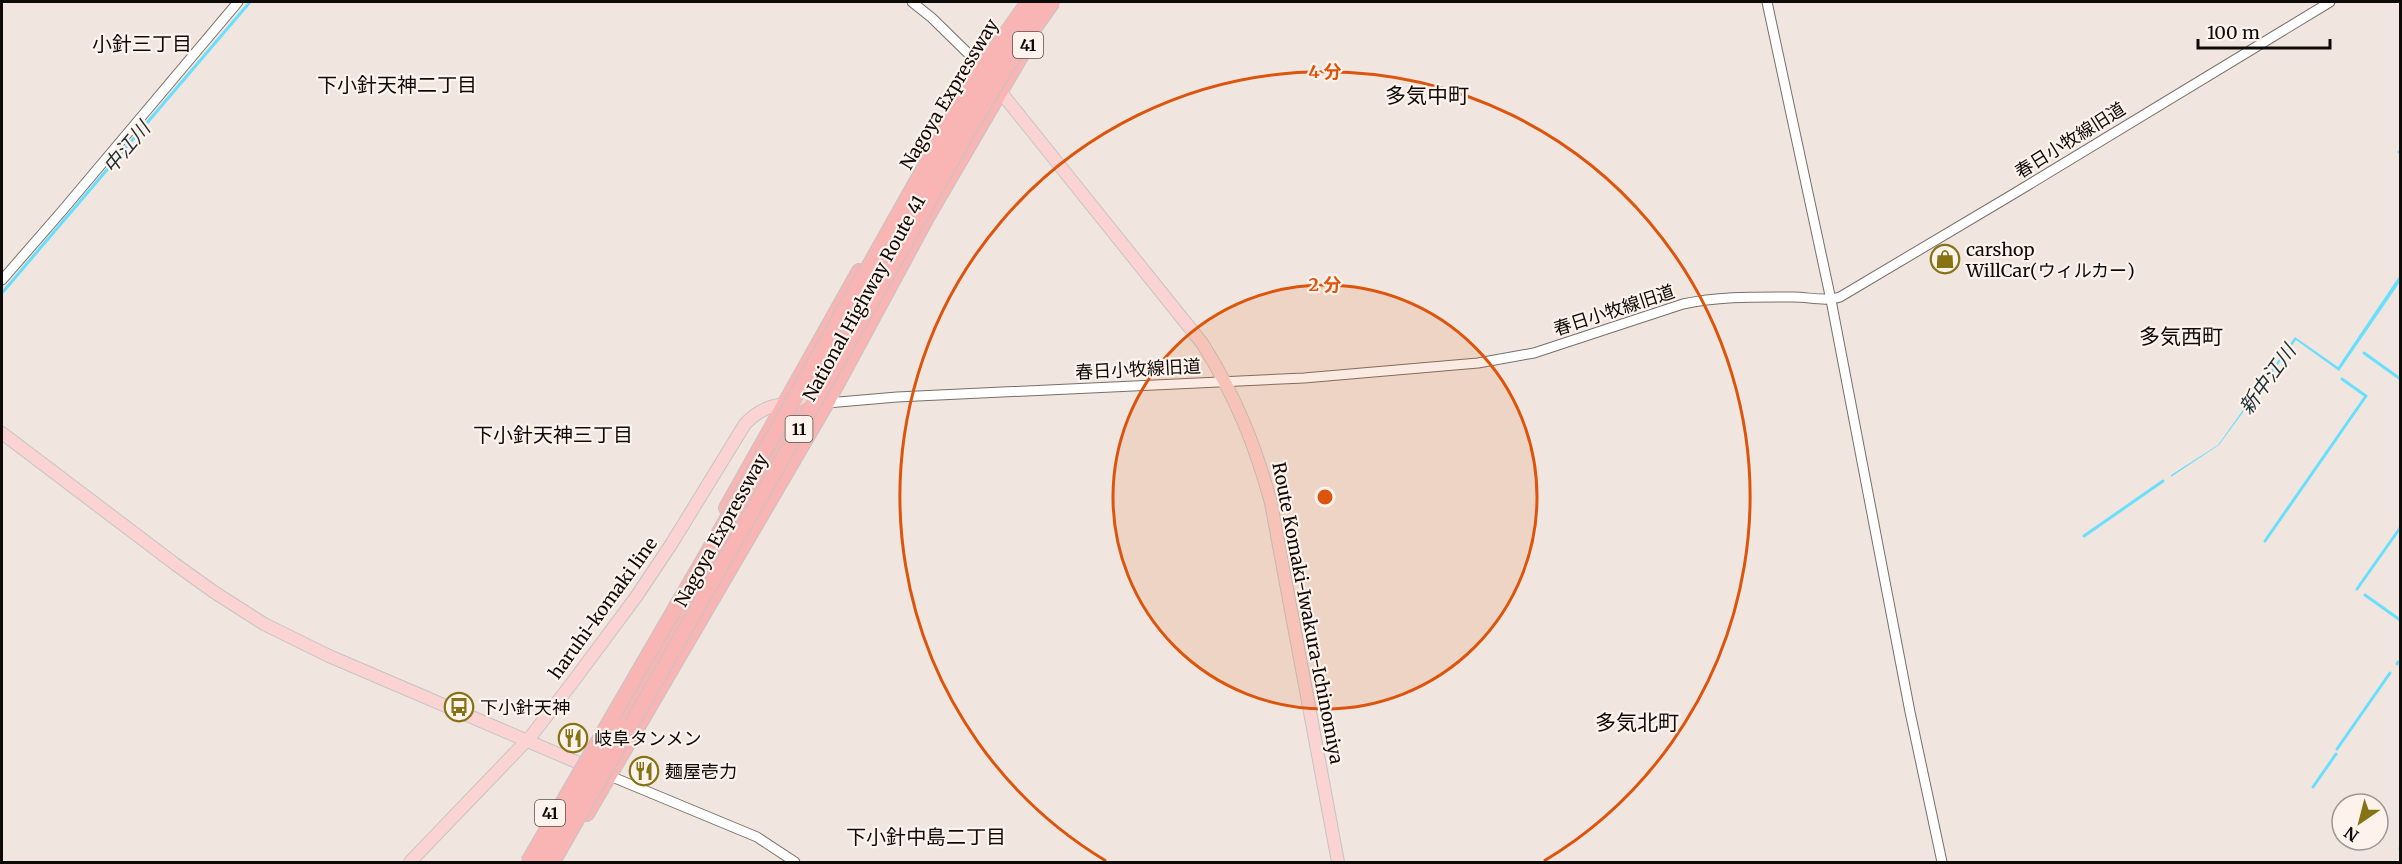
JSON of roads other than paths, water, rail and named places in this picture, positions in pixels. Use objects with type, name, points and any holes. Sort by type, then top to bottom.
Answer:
[{"type":"highway","name":"National Highway Route 41","points":[[520,862],[686,580],[782,404],[951,110],[1022,2]]},
{"type":"highway","name":"Nagoya Expressway","points":[[528,862],[957,109],[990,56],[1028,2]]},
{"type":"highway","points":[[817,358],[831,349],[971,106],[1040,2]]},
{"type":"highway","name":"Nagoya Expressway","points":[[553,862],[974,122],[1006,68],[1053,2]]},
{"type":"highway","name":"National Highway Route 41","points":[[558,862],[827,403],[923,226],[1000,92],[1025,50],[1060,2]]},
{"type":"highway","points":[[541,862],[700,591],[799,414],[810,408]]},
{"type":"main road","name":"Route Komaki-Iwakura-Ichinomiya","points":[[980,65],[1178,312],[1202,343],[1226,381],[1259,459],[1271,503],[1338,862]]},
{"type":"main road","name":"haruhi-komaki line","points":[[410,862],[527,740],[636,597],[732,449],[745,424],[756,413],[769,406],[827,403]]},
{"type":"main road","points":[[2,433],[175,564],[264,624],[329,656],[610,776]]},
{"type":"street","points":[[2,280],[238,2]]},
{"type":"street","points":[[912,2],[932,18],[980,65]]},
{"type":"street","points":[[1767,2],[1831,300],[1910,712],[1942,862]]},
{"type":"street","name":"春日小牧線旧道","points":[[827,403],[897,397],[1304,378],[1510,358],[1559,346],[1683,304],[1702,300],[1744,296],[1810,297],[1831,300],[1840,297],[2015,194],[2330,2]]},
{"type":"street","points":[[610,776],[758,837],[795,862]]},
{"type":"water","points":[[2400,275],[2400,282],[2339,371],[2296,340],[2219,445],[2171,477],[2218,445],[2295,337],[2338,367]]},
{"type":"waterway","name":"中江川","points":[[2,293],[250,2]]},
{"type":"waterway","points":[[2364,353],[2399,378]]},
{"type":"waterway","points":[[2265,541],[2366,396],[2342,379]]},
{"type":"waterway","name":"新中江川","points":[[2084,536],[2163,481]]},
{"type":"waterway","points":[[2357,589],[2400,528]]},
{"type":"waterway","points":[[2365,595],[2400,620]]},
{"type":"waterway","points":[[2337,749],[2390,673]]},
{"type":"waterway","points":[[2313,787],[2336,754]]},
{"type":"place","name":"carshop WillCar(ウィルカー)","points":[[1945,259]]},
{"type":"place","name":"下小針天神","points":[[459,707]]},
{"type":"place","name":"岐阜タンメン","points":[[573,738]]},
{"type":"place","name":"麺屋壱力","points":[[644,771]]},
{"type":"district","name":"小針三丁目","points":[[142,43]]},
{"type":"district","name":"下小針天神二丁目","points":[[397,84]]},
{"type":"district","name":"多気中町","points":[[1427,95]]},
{"type":"district","name":"多気西町","points":[[2181,336]]},
{"type":"district","name":"下小針天神三丁目","points":[[553,434]]},
{"type":"district","name":"多気北町","points":[[1637,722]]},
{"type":"district","name":"下小針中島二丁目","points":[[926,836]]}]
